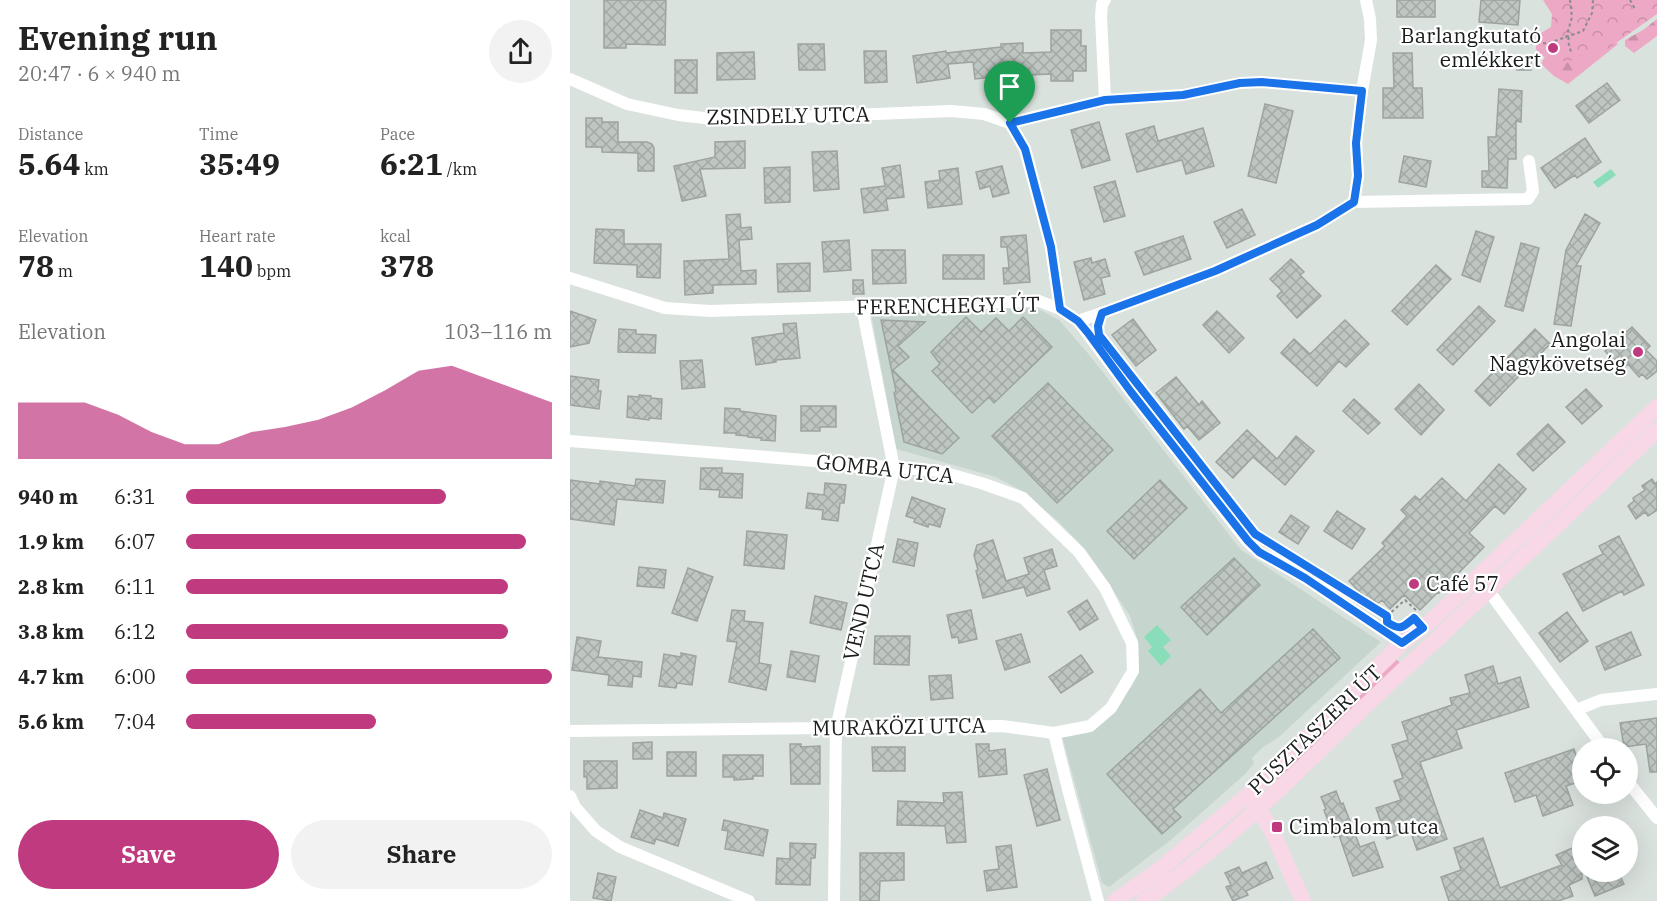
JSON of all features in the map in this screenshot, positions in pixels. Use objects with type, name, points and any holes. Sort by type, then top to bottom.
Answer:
[{"type":"street","points":[[1060,309],[1051,247],[1025,149],[1010,123],[1105,100],[1101,17],[1102,4],[1105,0]]},
{"type":"street","points":[[1354,202],[1358,176],[1356,143],[1371,40],[1366,0]]},
{"type":"street","name":"ZSINDELY UTCA","points":[[570,79],[627,104],[678,115],[722,120],[951,111],[984,114],[1010,123]]},
{"type":"street","points":[[1078,321],[1215,271],[1317,225],[1354,202],[1528,198],[1533,190],[1528,161]]},
{"type":"street","name":"FERENCHEGYI ÚT","points":[[570,278],[665,308],[710,311],[1039,301],[1060,309],[1078,321],[1131,392],[1259,552],[1305,578],[1402,643]]},
{"type":"street","name":"VEND UTCA","points":[[834,901],[836,729],[894,468],[862,307]]},
{"type":"street","name":"PUSZTASZERI ÚT","points":[[1144,901],[1260,809],[1650,436],[1657,406]]},
{"type":"street","name":"PUSZTASZERI ÚT","points":[[1115,901],[1158,871],[1249,794],[1402,643],[1423,628],[1478,575],[1650,436]]},
{"type":"street","name":"GOMBA UTCA","points":[[570,441],[939,471],[1023,498],[1080,552],[1105,588],[1132,643],[1133,671],[1111,708],[1090,726],[1054,733]]},
{"type":"street","points":[[1478,575],[1597,738]]},
{"type":"street","points":[[1402,643],[1416,658]]},
{"type":"street","points":[[1576,710],[1601,700],[1657,694]]},
{"type":"street","name":"MURAKÖZI UTCA","points":[[570,731],[1002,726],[1054,733]]},
{"type":"street","points":[[1054,733],[1098,901]]},
{"type":"street","points":[[1249,794],[1272,831],[1303,901]]},
{"type":"street","points":[[1638,794],[1657,818]]},
{"type":"street","points":[[570,796],[575,807],[596,831],[620,847],[749,901]]},
{"type":"path","points":[[1570,0],[1572,17],[1567,37],[1571,52]]},
{"type":"path","points":[[1531,44],[1549,43],[1583,31],[1592,13],[1593,0]]},
{"type":"path","points":[[1630,0],[1635,9]]},
{"type":"path","points":[[1105,100],[1183,95],[1240,83],[1262,82],[1362,91]]},
{"type":"path","points":[[1387,622],[1387,616],[1405,600],[1419,614]]},
{"type":"shaded area","points":[[1611,169],[1616,175],[1598,188],[1593,182]]},
{"type":"shaded area","points":[[1033,306],[1059,320],[1091,357],[1241,550],[1381,642],[1279,737],[1262,748],[1252,758],[1254,764],[1244,775],[1172,839],[1109,887],[1102,883],[1062,736],[1090,731],[1111,716],[1133,684],[1139,666],[1139,645],[1130,616],[1086,550],[1059,522],[1022,491],[996,477],[896,449],[871,313],[961,313]]},
{"type":"shaded area","points":[[1157,625],[1171,640],[1163,647],[1171,656],[1161,666],[1148,651],[1152,647],[1144,637]]},
{"type":"green space","points":[[1543,0],[1657,0],[1657,14],[1609,48],[1588,57],[1577,55],[1569,63],[1541,56],[1536,49],[1536,36],[1551,27],[1552,14]]},
{"type":"green space","points":[[1657,19],[1657,36],[1634,53],[1625,46],[1625,40]]},
{"type":"green space","points":[[1606,36],[1618,44],[1568,84],[1554,76],[1541,64],[1546,54]]},
{"type":"green space","points":[[1396,659],[1401,664],[1279,781],[1273,774]]},
{"type":"building","points":[[604,0],[666,0],[665,45],[626,44],[626,48],[604,48]]},
{"type":"building","points":[[1397,0],[1435,0],[1435,17],[1397,17]]},
{"type":"building","points":[[1481,0],[1520,0],[1518,25],[1479,22]]},
{"type":"building","points":[[1051,30],[1081,30],[1081,46],[1086,46],[1086,71],[1073,71],[1073,81],[1051,81],[1051,74],[1028,75],[1028,79],[1002,80],[1002,76],[975,79],[973,62],[948,64],[950,78],[917,83],[913,56],[1023,43],[1023,53],[1051,52]]},
{"type":"building","points":[[798,44],[824,44],[825,70],[799,70]]},
{"type":"building","points":[[864,51],[886,51],[887,82],[865,83]]},
{"type":"building","points":[[754,52],[755,79],[717,80],[717,53]]},
{"type":"building","points":[[1393,53],[1412,53],[1413,88],[1422,88],[1423,118],[1383,118],[1383,88],[1394,88]]},
{"type":"building","points":[[1517,59],[1531,59],[1531,70],[1517,70]]},
{"type":"building","points":[[675,60],[697,60],[697,93],[675,93]]},
{"type":"building","points":[[1607,83],[1620,100],[1589,123],[1576,106]]},
{"type":"building","points":[[1499,89],[1522,91],[1521,122],[1516,121],[1516,159],[1508,159],[1507,188],[1482,187],[1482,171],[1489,171],[1488,137],[1496,137]]},
{"type":"building","points":[[1265,104],[1293,111],[1276,183],[1248,176]]},
{"type":"building","points":[[586,118],[602,118],[602,122],[618,122],[618,142],[652,144],[654,171],[638,171],[638,153],[602,152],[602,147],[586,147]]},
{"type":"building","points":[[1099,122],[1110,160],[1082,168],[1071,130]]},
{"type":"building","points":[[1154,126],[1158,141],[1203,128],[1214,166],[1186,174],[1182,160],[1137,172],[1126,134]]},
{"type":"building","points":[[1585,138],[1601,162],[1577,178],[1575,175],[1555,188],[1541,168]]},
{"type":"building","points":[[745,141],[745,168],[700,169],[706,196],[682,201],[674,166],[715,157],[715,142]]},
{"type":"building","points":[[837,151],[839,189],[814,191],[812,152]]},
{"type":"building","points":[[1404,156],[1431,161],[1426,187],[1399,182]]},
{"type":"building","points":[[900,165],[904,197],[886,199],[888,210],[864,213],[861,189],[885,186],[882,168]]},
{"type":"building","points":[[1002,166],[1009,193],[993,197],[990,186],[980,189],[976,172]]},
{"type":"building","points":[[790,167],[790,202],[765,203],[764,168]]},
{"type":"building","points":[[958,168],[962,204],[928,208],[925,182],[940,180],[939,171]]},
{"type":"building","points":[[1115,181],[1125,216],[1104,222],[1094,187]]},
{"type":"building","points":[[1242,209],[1255,235],[1227,248],[1214,222]]},
{"type":"building","points":[[740,214],[741,228],[751,227],[752,239],[739,240],[741,271],[756,270],[756,284],[713,285],[713,293],[685,295],[684,261],[729,259],[726,215]]},
{"type":"building","points":[[1585,214],[1600,223],[1576,266],[1581,266],[1571,326],[1554,324],[1566,250]]},
{"type":"building","points":[[596,229],[624,230],[624,244],[661,244],[660,278],[637,277],[637,265],[594,263]]},
{"type":"building","points":[[1476,231],[1494,237],[1480,282],[1462,275]]},
{"type":"building","points":[[1026,235],[1030,282],[1004,284],[1003,268],[1009,268],[1007,247],[1001,247],[1001,237]]},
{"type":"building","points":[[1183,236],[1191,259],[1144,275],[1135,252]]},
{"type":"building","points":[[849,240],[851,270],[824,272],[822,242]]},
{"type":"building","points":[[1521,243],[1539,248],[1523,311],[1505,306]]},
{"type":"building","points":[[872,250],[905,250],[906,283],[873,284]]},
{"type":"building","points":[[943,255],[984,255],[984,279],[943,279]]},
{"type":"building","points":[[1091,258],[1092,263],[1105,259],[1110,276],[1101,278],[1105,294],[1084,300],[1074,262]]},
{"type":"building","points":[[1291,259],[1304,272],[1300,275],[1321,296],[1297,318],[1277,296],[1282,291],[1270,279]]},
{"type":"building","points":[[810,263],[810,291],[778,292],[777,264]]},
{"type":"building","points":[[1436,265],[1451,279],[1407,325],[1392,311]]},
{"type":"building","points":[[853,280],[863,280],[864,294],[853,294]]},
{"type":"building","points":[[1479,306],[1495,321],[1453,365],[1437,350]]},
{"type":"building","points":[[570,311],[596,320],[589,343],[570,347]]},
{"type":"building","points":[[1217,311],[1244,338],[1229,353],[1203,325]]},
{"type":"building","points":[[966,317],[981,332],[996,318],[1009,331],[1023,317],[1052,347],[994,403],[989,397],[972,413],[932,371],[940,364],[931,352]]},
{"type":"building","points":[[1133,319],[1156,350],[1136,366],[1112,335]]},
{"type":"building","points":[[881,320],[925,322],[898,346],[909,357],[893,370],[959,438],[942,454],[904,442]]},
{"type":"building","points":[[1345,320],[1369,344],[1346,367],[1339,361],[1317,386],[1281,353],[1294,339],[1310,354]]},
{"type":"building","points":[[796,323],[800,358],[756,365],[752,338],[784,333],[783,324]]},
{"type":"building","points":[[1632,327],[1650,346],[1646,350],[1657,361],[1657,371],[1647,379],[1642,374],[1639,377],[1628,364],[1622,370],[1605,351]]},
{"type":"building","points":[[619,329],[636,330],[636,334],[656,335],[655,353],[618,352]]},
{"type":"building","points":[[1535,329],[1550,344],[1490,406],[1475,391]]},
{"type":"building","points":[[702,360],[705,387],[682,389],[680,361]]},
{"type":"building","points":[[570,376],[599,380],[598,391],[601,391],[599,409],[570,405]]},
{"type":"building","points":[[1176,377],[1199,405],[1202,401],[1220,423],[1199,440],[1187,426],[1184,429],[1156,393]]},
{"type":"building","points":[[1048,383],[1113,450],[1057,503],[992,436]]},
{"type":"building","points":[[1419,384],[1444,410],[1421,435],[1395,409]]},
{"type":"building","points":[[1586,389],[1602,406],[1582,424],[1566,407]]},
{"type":"building","points":[[639,395],[662,399],[661,419],[627,417],[628,396],[639,397]]},
{"type":"building","points":[[1354,399],[1380,423],[1368,434],[1343,411]]},
{"type":"building","points":[[801,406],[836,406],[836,427],[820,427],[820,431],[801,431]]},
{"type":"building","points":[[725,408],[776,416],[775,441],[736,435],[736,433],[724,433]]},
{"type":"building","points":[[1548,424],[1565,442],[1533,471],[1517,454]]},
{"type":"building","points":[[1247,430],[1277,459],[1296,436],[1314,451],[1285,485],[1253,457],[1233,478],[1216,462]]},
{"type":"building","points":[[1499,464],[1526,489],[1504,514],[1495,506],[1469,533],[1484,547],[1420,610],[1404,595],[1390,609],[1382,600],[1374,607],[1349,581],[1385,546],[1382,543],[1407,516],[1401,510],[1415,496],[1420,500],[1442,478],[1466,501]]},
{"type":"building","points":[[701,468],[722,468],[722,473],[743,474],[742,498],[719,497],[720,490],[700,489]]},
{"type":"building","points":[[636,479],[665,481],[663,503],[617,499],[614,525],[570,519],[570,480],[635,486]]},
{"type":"building","points":[[1652,479],[1655,484],[1657,482],[1657,510],[1648,516],[1645,512],[1636,519],[1628,506],[1634,501],[1633,498],[1645,490],[1642,486]]},
{"type":"building","points":[[1160,480],[1187,508],[1134,559],[1107,531]]},
{"type":"building","points":[[825,483],[846,485],[844,503],[840,503],[838,521],[822,519],[823,510],[806,508],[808,493],[824,495]]},
{"type":"building","points":[[912,497],[945,509],[940,527],[929,524],[928,527],[906,516]]},
{"type":"building","points":[[1337,511],[1365,529],[1352,549],[1324,531]]},
{"type":"building","points":[[1291,515],[1309,527],[1298,544],[1279,532]]},
{"type":"building","points":[[747,531],[787,535],[784,569],[744,565]]},
{"type":"building","points":[[1619,536],[1644,585],[1624,595],[1622,591],[1583,611],[1563,574],[1603,554],[1599,546]]},
{"type":"building","points":[[898,539],[918,543],[914,566],[893,562]]},
{"type":"building","points":[[993,540],[1006,581],[1029,574],[1024,558],[1052,549],[1057,566],[1044,570],[1050,589],[1027,596],[1024,587],[983,598],[974,555],[977,545]]},
{"type":"building","points":[[1234,558],[1260,585],[1207,635],[1181,607]]},
{"type":"building","points":[[639,567],[666,570],[664,588],[637,586]]},
{"type":"building","points":[[688,568],[713,577],[697,621],[672,613]]},
{"type":"building","points":[[815,596],[847,603],[841,630],[810,623]]},
{"type":"building","points":[[1087,600],[1098,619],[1080,630],[1068,612]]},
{"type":"building","points":[[732,610],[745,611],[744,621],[763,623],[759,663],[771,665],[766,690],[729,682],[737,642],[727,641]]},
{"type":"building","points":[[971,610],[977,639],[959,643],[958,637],[952,638],[947,615]]},
{"type":"building","points":[[1567,612],[1588,641],[1560,662],[1539,633]]},
{"type":"building","points":[[1313,629],[1340,658],[1173,809],[1181,817],[1162,834],[1107,774],[1200,689],[1221,713]]},
{"type":"building","points":[[1631,632],[1641,655],[1605,670],[1596,647]]},
{"type":"building","points":[[1021,634],[1030,662],[1005,670],[996,641]]},
{"type":"building","points":[[875,636],[910,636],[909,665],[874,664]]},
{"type":"building","points":[[577,637],[601,641],[598,657],[642,662],[641,677],[633,676],[632,687],[608,685],[609,675],[572,670]]},
{"type":"building","points":[[791,651],[819,656],[815,682],[787,677]]},
{"type":"building","points":[[681,653],[696,656],[692,685],[677,683],[676,688],[659,686],[664,654],[681,657]]},
{"type":"building","points":[[1081,655],[1093,672],[1061,693],[1049,677]]},
{"type":"building","points":[[1493,666],[1498,684],[1520,677],[1529,707],[1456,730],[1462,748],[1420,762],[1447,839],[1417,850],[1410,830],[1387,839],[1376,808],[1401,800],[1394,781],[1403,778],[1392,745],[1408,740],[1402,722],[1452,705],[1450,698],[1470,693],[1465,675]]},
{"type":"building","points":[[951,675],[953,698],[931,700],[929,676]]},
{"type":"building","points":[[1657,718],[1657,772],[1650,772],[1646,744],[1638,745],[1638,738],[1622,738],[1620,723]]},
{"type":"building","points":[[652,742],[652,759],[633,759],[633,743]]},
{"type":"building","points":[[790,744],[801,744],[801,747],[820,746],[820,784],[791,784]]},
{"type":"building","points":[[976,744],[989,744],[989,751],[1005,749],[1007,774],[979,777]]},
{"type":"building","points":[[872,747],[905,747],[905,771],[873,771]]},
{"type":"building","points":[[1572,750],[1572,784],[1566,786],[1573,805],[1543,816],[1536,795],[1515,802],[1505,773]]},
{"type":"building","points":[[667,752],[696,752],[696,776],[667,776]]},
{"type":"building","points":[[723,755],[763,755],[763,776],[734,780],[734,777],[723,777]]},
{"type":"building","points":[[584,761],[617,761],[617,788],[587,789]]},
{"type":"building","points":[[1047,769],[1060,820],[1037,826],[1024,775]]},
{"type":"building","points":[[1336,791],[1360,847],[1374,842],[1383,867],[1353,876],[1339,835],[1334,837],[1321,797]]},
{"type":"building","points":[[962,792],[966,842],[947,843],[945,826],[897,825],[898,801],[944,803],[943,793]]},
{"type":"building","points":[[640,810],[663,818],[664,813],[686,819],[678,846],[656,839],[654,844],[631,837]]},
{"type":"building","points":[[724,820],[768,830],[763,856],[725,849],[728,831],[722,830]]},
{"type":"building","points":[[1483,838],[1500,888],[1562,865],[1556,855],[1572,848],[1572,882],[1576,882],[1569,885],[1573,896],[1558,901],[1449,901],[1441,877],[1461,870],[1454,848]]},
{"type":"building","points":[[790,843],[816,844],[815,858],[811,858],[810,885],[776,884],[777,858],[790,859]]},
{"type":"building","points":[[1011,845],[1017,887],[987,891],[984,871],[999,869],[996,847]]},
{"type":"building","points":[[860,853],[904,853],[904,880],[880,881],[879,901],[860,901]]},
{"type":"building","points":[[1266,862],[1273,878],[1246,891],[1248,895],[1233,901],[1226,887],[1231,885],[1225,873],[1239,867],[1242,873]]},
{"type":"building","points":[[598,873],[616,877],[611,901],[593,898]]},
{"type":"building","points":[[1589,882],[1623,882],[1624,884],[1595,896]]},
{"type":"place","name":"Barlangkutató emlékkert","points":[[1553,48]]},
{"type":"place","name":"Angolai Nagykövetség","points":[[1638,352]]},
{"type":"place","name":"Café 57","points":[[1414,584]]},
{"type":"place","name":"Cimbalom utca","points":[[1277,827]]},
{"type":"route","points":[[1262,82],[1362,91],[1356,143],[1358,176],[1354,202],[1317,225],[1215,271],[1102,313],[1098,326],[1099,335],[1255,534],[1387,616],[1387,622],[1396,628],[1403,627],[1414,618],[1423,628],[1402,643],[1305,578],[1259,552],[1248,541],[1131,392],[1088,333],[1078,321],[1060,309],[1051,247],[1025,149],[1010,123],[1105,100],[1183,95],[1240,83],[1262,82]]}]
